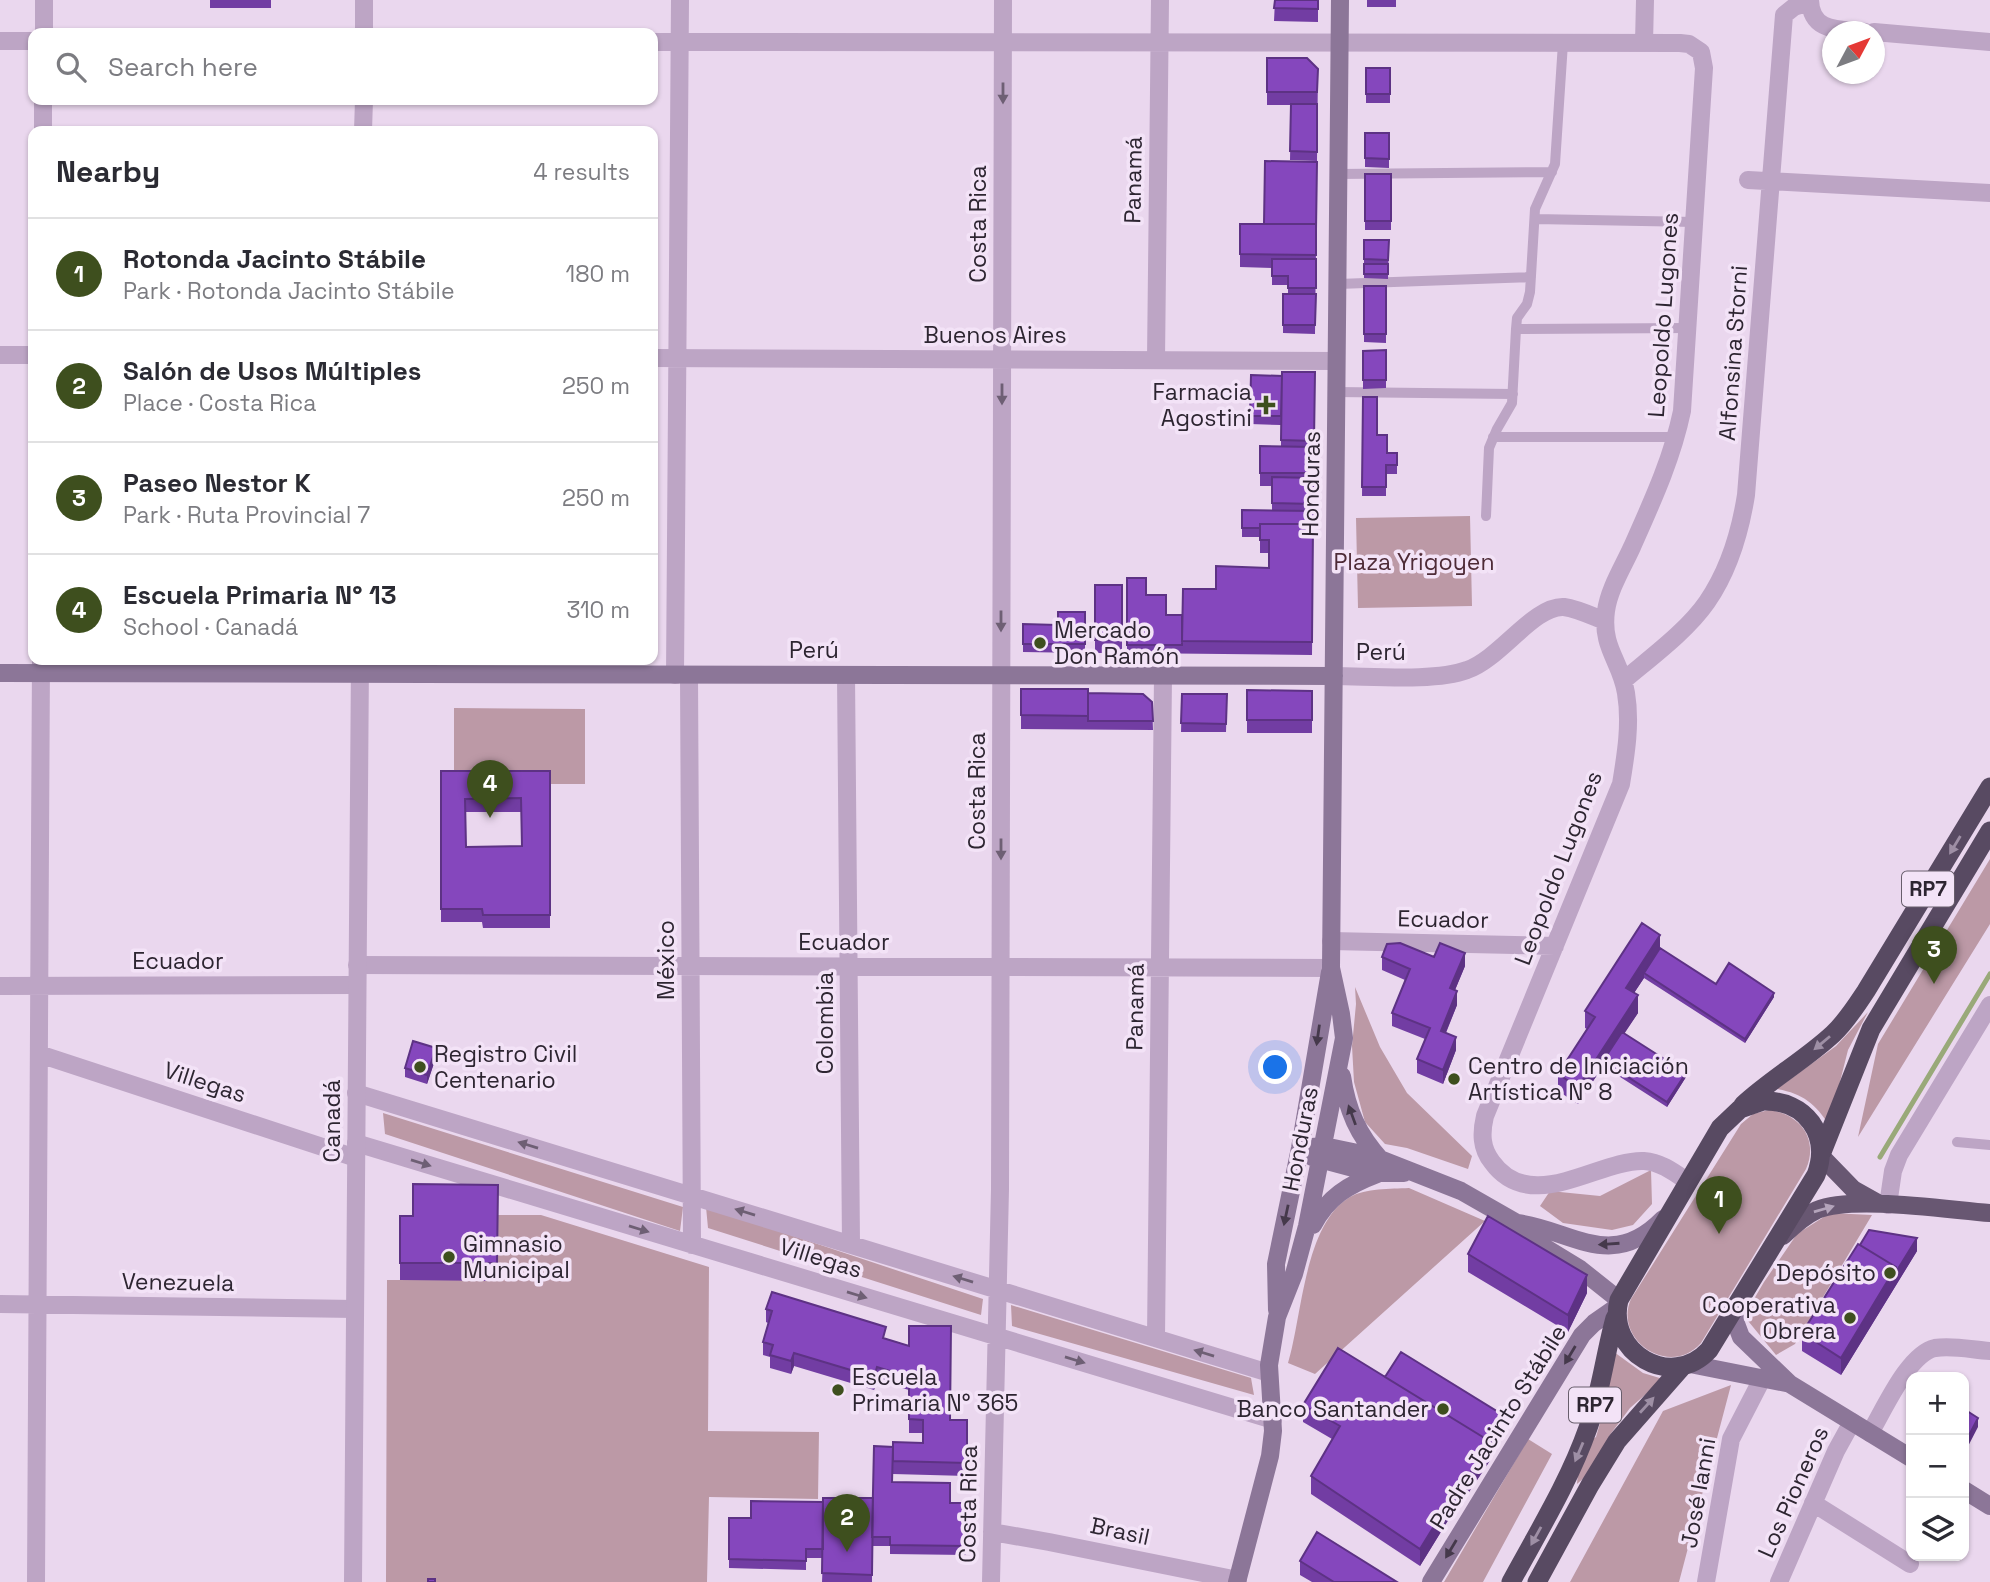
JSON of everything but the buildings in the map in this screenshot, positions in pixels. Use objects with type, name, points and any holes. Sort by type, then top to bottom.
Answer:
[{"type":"highway","name":"RP7","points":[[1511,1582],[1561,1490],[1582,1444],[1593,1413],[1617,1307],[1668,1214],[1720,1128],[1774,1078],[1822,1043],[1843,1023],[1866,991],[1990,787]]},
{"type":"highway","name":"RP7","points":[[1537,1582],[1617,1441],[1686,1366],[1709,1350],[1737,1306],[1816,1175],[1821,1154],[1871,1029],[1990,831]]},
{"type":"highway","name":"RP7","points":[[1734,1114],[1747,1105],[1763,1101],[1786,1104],[1800,1111],[1811,1122],[1819,1136],[1821,1154]]},
{"type":"highway","points":[[1617,1307],[1623,1339],[1640,1356],[1659,1366],[1686,1366]]},
{"type":"main road","name":"Honduras","points":[[1277,1317],[1303,1243],[1340,1063],[1343,1027],[1331,968],[1340,0]]},
{"type":"main road","name":"Perú","points":[[0,673],[41,666],[360,667],[682,675],[1334,676]]},
{"type":"main road","name":"Honduras","points":[[1237,1581],[1268,1469],[1272,1443],[1269,1373],[1277,1317],[1276,1265],[1300,1149],[1331,968]]},
{"type":"main road","points":[[1340,1063],[1352,1120],[1380,1167]]},
{"type":"main road","points":[[1300,1149],[1411,1172],[1461,1191],[1517,1223],[1539,1244],[1580,1269],[1617,1307]]},
{"type":"main road","points":[[1821,1154],[1859,1195],[1888,1205]]},
{"type":"main road","points":[[1303,1243],[1320,1212],[1334,1195],[1380,1167]]},
{"type":"main road","points":[[1773,1246],[1799,1221],[1819,1209],[1851,1204],[1990,1213]]},
{"type":"main road","points":[[1517,1223],[1538,1226],[1580,1242],[1603,1245],[1637,1238],[1647,1233],[1668,1214]]},
{"type":"main road","points":[[1737,1306],[1735,1321],[1741,1337],[1790,1384],[1906,1455]]},
{"type":"main road","name":"Padre Jacinto Stábile","points":[[1431,1582],[1583,1335],[1594,1323],[1617,1307]]},
{"type":"main road","points":[[1686,1366],[1763,1377],[1790,1384]]},
{"type":"main road","points":[[1969,1493],[1990,1506]]},
{"type":"street","points":[[44,0],[44,28]]},
{"type":"street","points":[[364,0],[364,28]]},
{"type":"street","name":"México","points":[[680,0],[677,358],[682,675],[691,966],[692,1245]]},
{"type":"street","name":"Costa Rica","points":[[991,1582],[998,1290],[1001,967],[1003,0]]},
{"type":"street","name":"Panamá","points":[[1156,360],[1160,0]]},
{"type":"street","points":[[658,42],[1644,43],[1645,0]]},
{"type":"street","name":"Alfonsina Storni","points":[[1623,681],[1689,623],[1706,604],[1724,571],[1740,532],[1746,495],[1784,15],[1794,7],[1811,7]]},
{"type":"street","points":[[1811,7],[1822,22]]},
{"type":"street","points":[[1885,33],[1990,41]]},
{"type":"street","points":[[0,41],[28,41]]},
{"type":"street","name":"Leopoldo Lugones","points":[[1644,43],[1689,44],[1701,52],[1704,68],[1682,411],[1677,437],[1659,486],[1606,607],[1608,646],[1626,691],[1628,727],[1620,783],[1485,1116],[1482,1138],[1490,1160],[1505,1174],[1526,1183],[1562,1183],[1628,1163],[1645,1161],[1661,1165],[1688,1182]]},
{"type":"street","points":[[43,105],[43,126]]},
{"type":"street","points":[[363,105],[363,126]]},
{"type":"street","points":[[1748,180],[1990,193]]},
{"type":"street","points":[[0,355],[28,355]]},
{"type":"street","name":"Buenos Aires","points":[[658,358],[1336,361]]},
{"type":"street","name":"Perú","points":[[1334,676],[1435,676],[1468,670],[1495,654],[1539,614],[1556,608],[1573,609],[1605,621]]},
{"type":"street","points":[[36,1582],[41,666]]},
{"type":"street","name":"Canadá","points":[[353,1582],[360,667]]},
{"type":"street","name":"Colombia","points":[[846,675],[851,1244]]},
{"type":"street","name":"Panamá","points":[[1156,1338],[1163,676]]},
{"type":"street","name":"Ecuador","points":[[1331,941],[1555,946]]},
{"type":"street","name":"Ecuador","points":[[357,965],[1331,968]]},
{"type":"street","name":"Ecuador","points":[[0,986],[357,985]]},
{"type":"street","points":[[1888,1205],[1893,1171],[1899,1155],[1990,1005]]},
{"type":"street","name":"Villegas","points":[[39,1054],[356,1150],[692,1245],[1273,1420]]},
{"type":"street","name":"Villegas","points":[[356,1093],[1269,1373]]},
{"type":"street","name":"Venezuela","points":[[0,1304],[355,1309]]},
{"type":"street","points":[[1870,1433],[1906,1371],[1920,1355],[1928,1350],[1945,1347],[1990,1351]]},
{"type":"street","name":"José Ianni","points":[[1706,1582],[1731,1439],[1763,1377]]},
{"type":"street","name":"Los Pioneros","points":[[1779,1582],[1836,1451],[1852,1422]]},
{"type":"street","points":[[1813,1503],[1910,1564]]},
{"type":"street","name":"Brasil","points":[[992,1532],[1237,1581]]},
{"type":"lane","points":[[1486,516],[1489,448],[1512,403],[1517,318],[1527,304],[1535,209],[1555,164],[1563,43]]},
{"type":"lane","points":[[1338,174],[1552,172]]},
{"type":"lane","points":[[1535,219],[1695,222]]},
{"type":"lane","points":[[1338,284],[1531,277]]},
{"type":"lane","points":[[1516,329],[1688,328]]},
{"type":"lane","points":[[1336,392],[1513,394]]},
{"type":"lane","points":[[1493,437],[1677,437]]},
{"type":"lane","points":[[1957,1142],[1990,1145]]},
{"type":"green space","name":"Plaza Yrigoyen","points":[[1470,516],[1472,606],[1358,608],[1356,518]]},
{"type":"green space","points":[[454,708],[585,709],[585,784],[454,784]]},
{"type":"green space","points":[[1990,859],[1990,924],[1858,1137],[1878,1044]]},
{"type":"green space","points":[[1355,987],[1380,1047],[1407,1093],[1472,1156],[1468,1169],[1407,1148],[1385,1144],[1365,1122],[1354,1082],[1352,1046]]},
{"type":"green space","points":[[1868,1012],[1848,1050],[1829,1125],[1808,1101],[1794,1093],[1777,1089],[1836,1046]]},
{"type":"green space","points":[[1769,1110],[1790,1117],[1804,1130],[1810,1148],[1806,1169],[1701,1343],[1688,1353],[1674,1357],[1647,1350],[1630,1328],[1628,1314],[1631,1299],[1741,1124],[1753,1114]]},
{"type":"green space","points":[[383,1113],[683,1207],[680,1231],[385,1134]]},
{"type":"green space","points":[[1651,1170],[1652,1204],[1633,1225],[1612,1230],[1563,1223],[1540,1206],[1550,1191],[1600,1196]]},
{"type":"green space","points":[[1409,1188],[1485,1221],[1315,1374],[1288,1363],[1314,1250],[1323,1228],[1335,1210],[1350,1197],[1363,1192]]},
{"type":"green space","points":[[413,1201],[498,1202],[498,1215],[541,1215],[709,1267],[708,1431],[819,1432],[818,1499],[709,1497],[707,1582],[386,1582],[387,1280],[400,1280],[400,1233],[413,1233]]},
{"type":"green space","points":[[706,1207],[983,1299],[981,1315],[708,1228]]},
{"type":"green space","points":[[1830,1213],[1872,1215],[1795,1344],[1776,1355],[1744,1316],[1797,1234]]},
{"type":"green space","points":[[1011,1305],[1251,1378],[1254,1395],[1012,1326]]},
{"type":"green space","points":[[1614,1352],[1643,1373],[1663,1379],[1630,1408],[1609,1436],[1605,1459],[1577,1484],[1580,1448],[1596,1437],[1605,1406]]},
{"type":"green space","points":[[1731,1385],[1679,1582],[1570,1582],[1663,1411]]},
{"type":"green space","points":[[1528,1439],[1552,1454],[1483,1582],[1444,1582]]},
{"type":"waterway","points":[[1880,1157],[1990,974]]},
{"type":"place","name":"Farmacia Agostini","points":[[1266,405]]},
{"type":"place","name":"Mercado Don Ramón","points":[[1040,643]]},
{"type":"place","name":"Escuela Primaria N° 13","points":[[490,818]]},
{"type":"place","name":"Paseo Nestor K","points":[[1934,984]]},
{"type":"place","name":"Registro Civil Centenario","points":[[420,1067]]},
{"type":"place","name":"Centro de Iniciación Artística N° 8","points":[[1454,1079]]},
{"type":"place","name":"Rotonda Jacinto Stábile","points":[[1719,1234]]},
{"type":"place","name":"Gimnasio Municipal","points":[[449,1257]]},
{"type":"place","name":"Depósito","points":[[1890,1273]]},
{"type":"place","name":"Cooperativa Obrera","points":[[1850,1318]]},
{"type":"place","name":"Escuela Primaria N° 365","points":[[838,1390]]},
{"type":"place","name":"Banco Santander","points":[[1443,1409]]},
{"type":"place","name":"Salón de Usos Múltiples","points":[[847,1552]]}]
